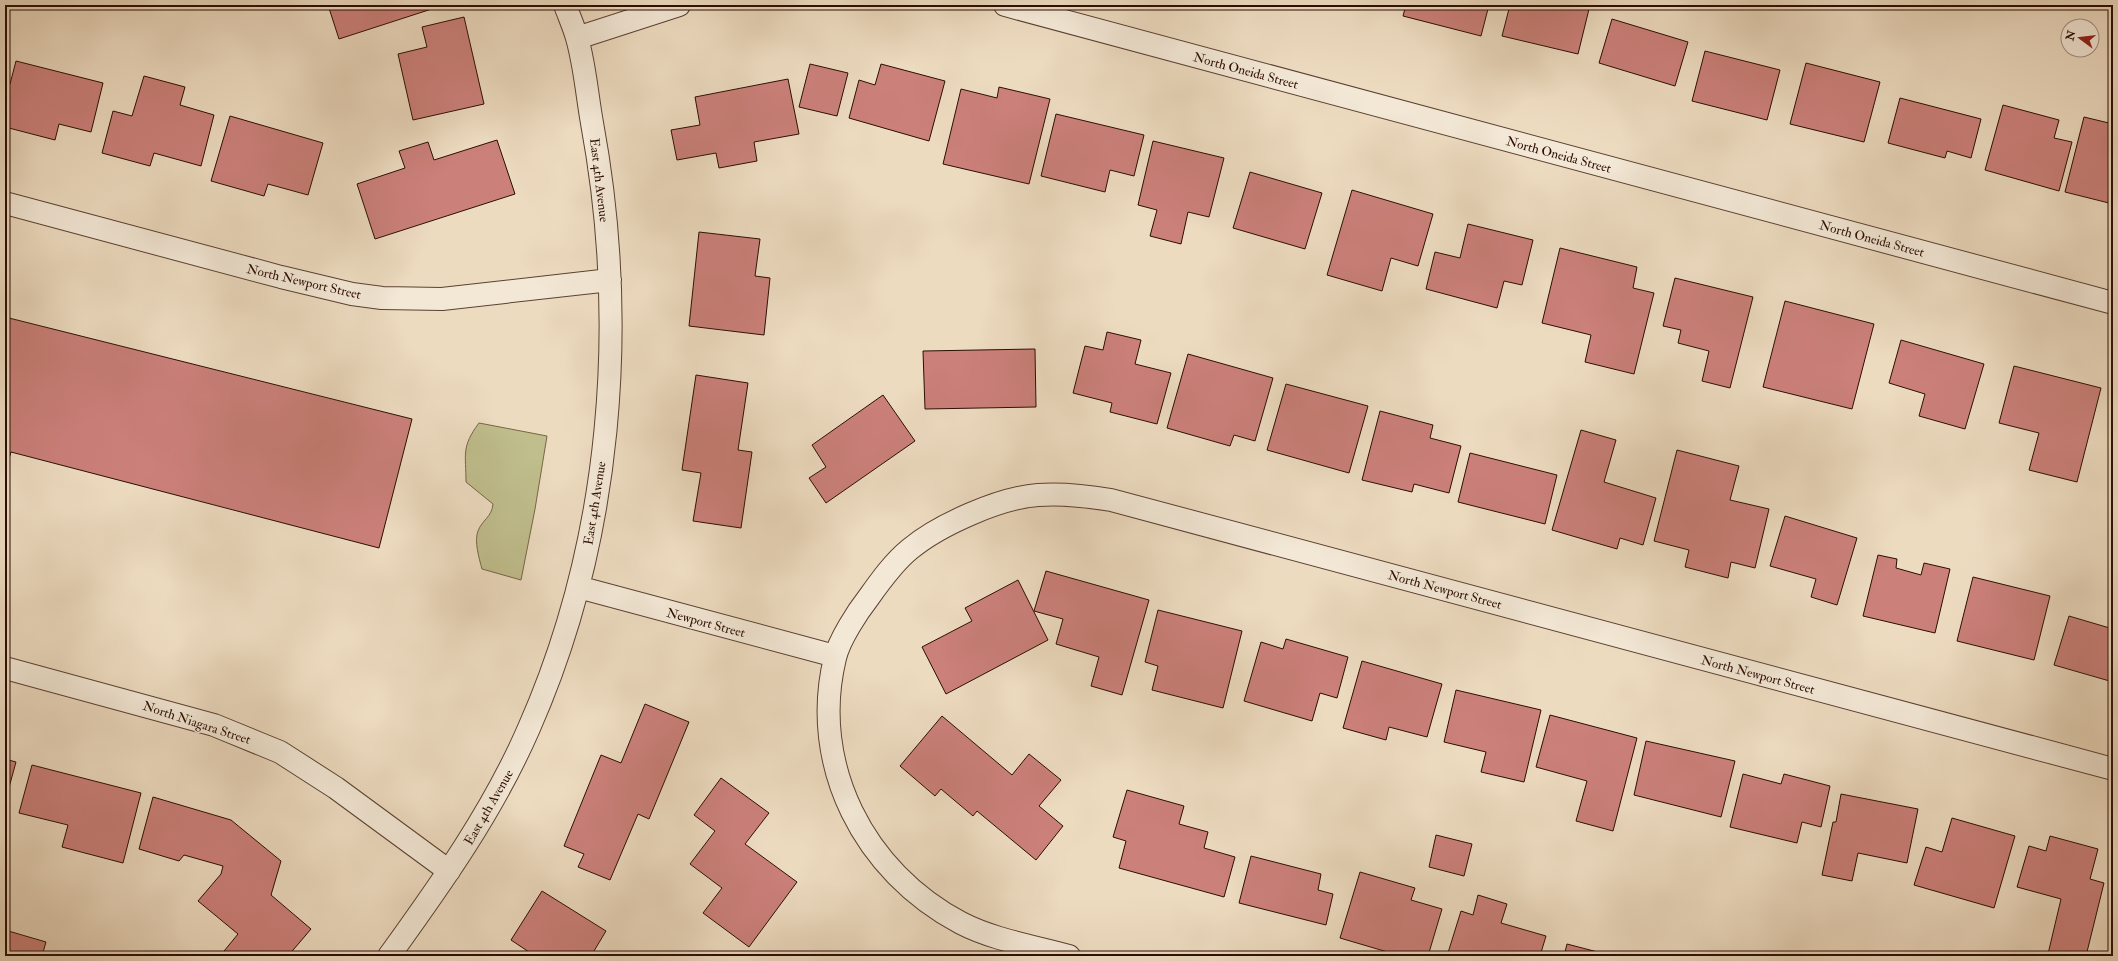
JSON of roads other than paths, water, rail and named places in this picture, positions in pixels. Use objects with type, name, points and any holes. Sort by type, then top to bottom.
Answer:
[{"type":"street","name":"East 4th Avenue","points":[[389,956],[449,871],[494,800],[529,728],[567,630],[590,534],[605,432],[610,366],[610,280],[605,207],[596,145],[577,38],[565,5]]},
{"type":"street","points":[[577,38],[679,5]]},
{"type":"street","name":"North Oneida Street","points":[[1005,5],[2113,303]]},
{"type":"street","name":"North Newport Street","points":[[5,203],[281,277],[352,294],[382,298],[442,300],[610,280]]},
{"type":"street","name":"North Newport Street","points":[[835,656],[858,613],[884,577],[909,550],[937,530],[971,514],[1036,495],[1087,496],[1111,500],[2113,769]]},
{"type":"street","name":"Newport Street","points":[[578,587],[835,656]]},
{"type":"street","points":[[835,656],[829,705],[829,732],[833,759],[843,795],[858,827],[879,856],[903,881],[930,904],[961,923],[994,936],[1069,956]]},
{"type":"street","name":"North Niagara Street","points":[[5,668],[214,724],[280,752],[336,788],[449,871]]}]
